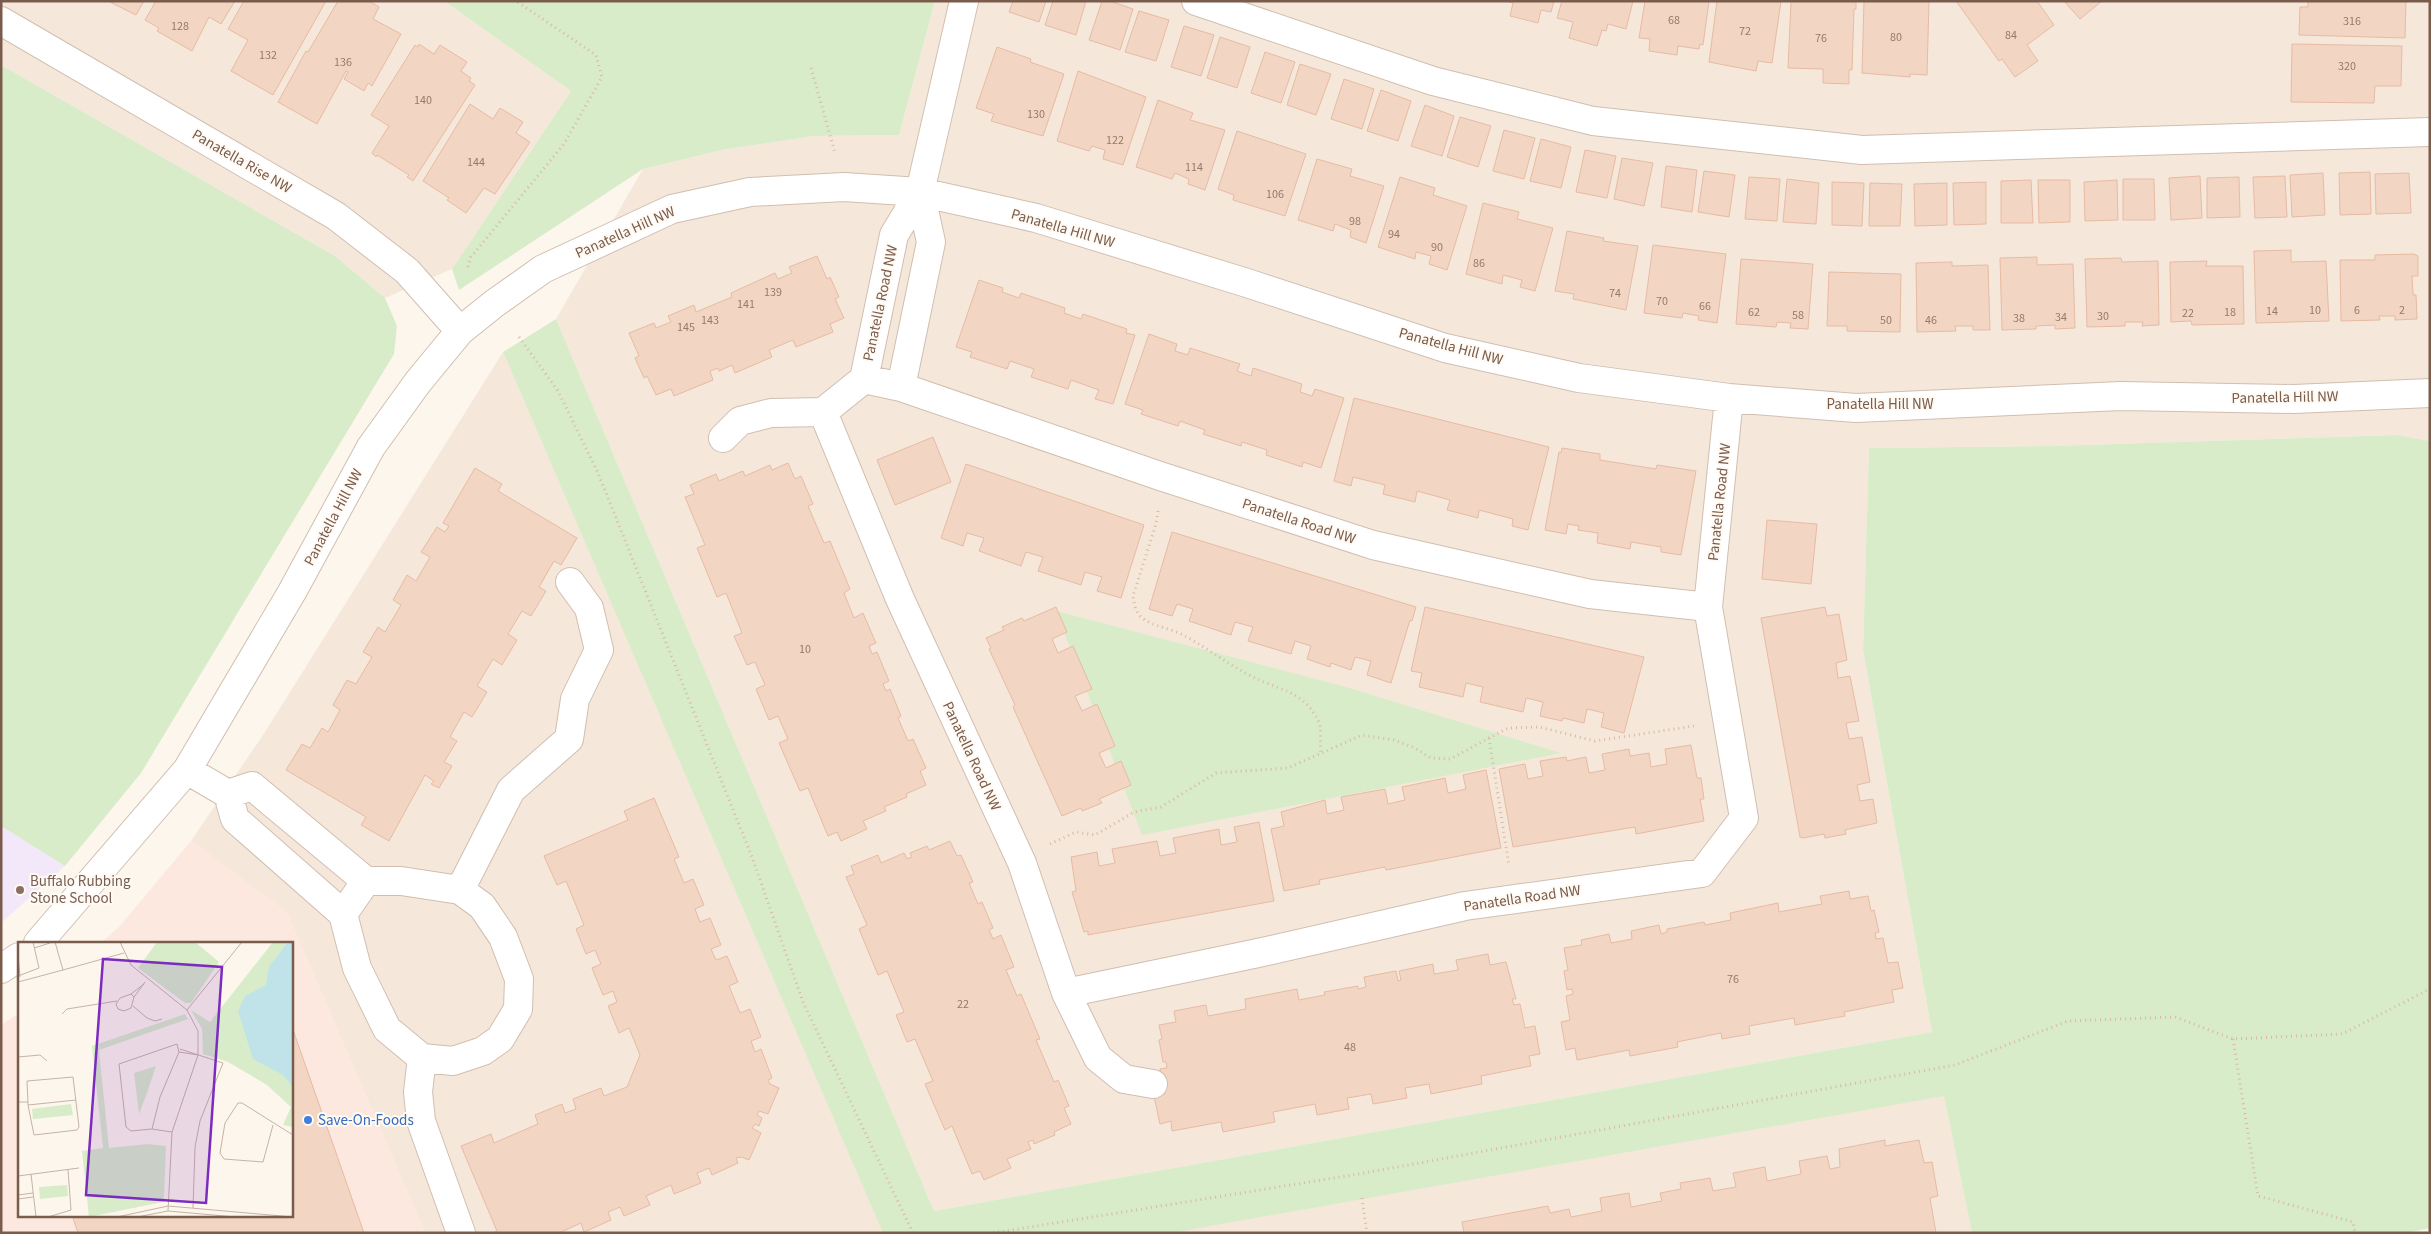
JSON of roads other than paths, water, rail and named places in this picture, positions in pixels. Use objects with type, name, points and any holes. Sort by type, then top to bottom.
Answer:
[{"type":"street","points":[[901,387],[931,242],[920,192],[964,1]]},
{"type":"street","points":[[1196,1],[1433,81],[1593,121],[1843,148],[1872,150],[2430,132]]},
{"type":"street","name":"Panatella Rise NW","points":[[1,21],[336,216],[408,271],[460,331]]},
{"type":"street","name":"Panatella Hill NW","points":[[39,942],[187,770],[292,592],[371,447],[418,382],[460,331],[495,303],[543,270],[672,209],[750,192],[844,187],[920,192],[1036,218],[1257,286],[1445,348],[1579,378],[1729,398],[1856,408],[2121,396],[2294,399],[2430,393]]},
{"type":"street","name":"Panatella Road NW","points":[[920,192],[894,235],[864,379],[823,412],[900,599],[1020,858],[1066,993],[1098,1058],[1124,1080],[1153,1084]]},
{"type":"street","name":"Panatella Road NW","points":[[864,379],[901,387],[1160,476],[1373,545],[1590,594],[1708,607]]},
{"type":"street","name":"Panatella Road NW","points":[[1066,993],[1258,953],[1465,906],[1702,873],[1744,818],[1708,607],[1729,398]]},
{"type":"street","points":[[723,438],[740,421],[771,413],[823,412]]},
{"type":"street","points":[[460,890],[511,790],[569,739],[575,699],[599,650],[589,608],[570,582]]},
{"type":"street","points":[[187,770],[228,794],[235,819],[343,914],[357,968],[387,1029],[422,1058],[453,1061],[483,1051],[500,1039],[518,1009],[519,979],[503,937],[482,906],[460,890],[401,881],[366,881],[252,786],[228,794]]},
{"type":"street","points":[[343,914],[366,881]]},
{"type":"street","points":[[1,969],[18,958]]},
{"type":"street","points":[[422,1058],[418,1092],[421,1122],[461,1233]]},
{"type":"place","name":"Buffalo Rubbing Stone School","points":[[20,890]]},
{"type":"place","name":"Save-On-Foods","points":[[308,1120]]}]
